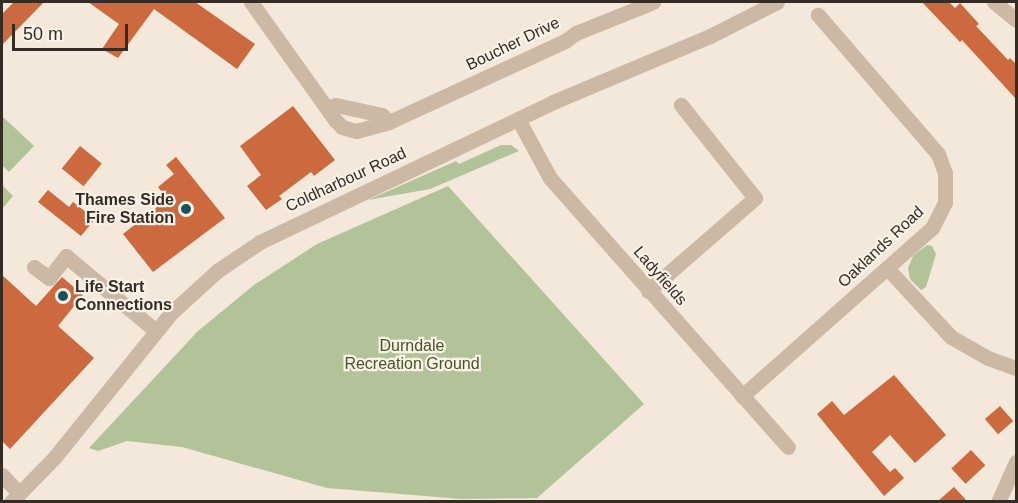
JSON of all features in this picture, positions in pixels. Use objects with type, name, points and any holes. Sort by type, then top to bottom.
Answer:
[{"type":"street","name":"Boucher Drive","points":[[258,4],[327,108],[336,105],[382,115],[389,122],[565,41],[576,33],[653,2]]},
{"type":"street","name":"Coldharbour Road","points":[[15,497],[54,458],[156,331],[194,289],[217,271],[277,232],[602,80],[710,36],[777,2]]},
{"type":"street","points":[[994,2],[1017,20]]},
{"type":"street","name":"Oaklands Road","points":[[742,396],[932,228],[940,216],[947,188],[945,173],[938,154],[925,136],[818,15]]},
{"type":"street","points":[[648,291],[755,198],[681,105]]},
{"type":"street","name":"Ladyfields","points":[[518,120],[550,178],[788,447]]},
{"type":"street","points":[[34,267],[49,278],[66,256],[156,331]]},
{"type":"street","points":[[888,267],[951,337],[988,358],[1017,368]]},
{"type":"street","points":[[998,501],[1017,462]]},
{"type":"street","points":[[2,475],[15,497]]},
{"type":"green space","points":[[2,116],[34,146],[9,172],[2,165]]},
{"type":"green space","points":[[501,145],[511,145],[519,151],[430,189],[368,200],[456,161],[459,164]]},
{"type":"green space","points":[[2,185],[13,196],[2,209]]},
{"type":"green space","name":"Durndale Recreation Ground","points":[[448,186],[644,404],[537,498],[462,499],[327,488],[182,447],[127,441],[98,451],[89,448],[198,331],[254,285],[317,244]]},
{"type":"green space","points":[[927,245],[932,246],[936,254],[926,287],[921,290],[910,279],[908,268],[913,256]]},
{"type":"building","points":[[14,2],[44,2],[2,45],[2,14]]},
{"type":"building","points":[[88,2],[195,2],[255,44],[237,69],[154,9],[118,58],[102,49],[119,24]]},
{"type":"building","points":[[922,2],[949,2],[955,8],[960,3],[979,24],[976,26],[1008,60],[1010,58],[1017,65],[1017,100],[962,40],[960,42]]},
{"type":"building","points":[[293,106],[335,160],[314,176],[311,172],[279,196],[282,199],[266,210],[247,186],[261,175],[240,146]]},
{"type":"building","points":[[80,146],[102,164],[84,186],[62,169]]},
{"type":"building","name":"Thames Side Fire Station","points":[[176,157],[225,218],[153,272],[123,234],[167,199],[158,187],[174,174],[166,165]]},
{"type":"building","points":[[48,190],[69,207],[73,202],[95,219],[81,236],[38,202]]},
{"type":"building","points":[[2,275],[36,306],[62,277],[83,295],[58,326],[94,358],[10,449],[2,441]]},
{"type":"building","points":[[894,375],[946,435],[915,463],[890,435],[872,452],[890,472],[895,468],[904,478],[884,496],[817,414],[832,401],[844,415]]},
{"type":"building","points":[[1000,406],[1013,421],[998,434],[985,419]]},
{"type":"building","points":[[971,450],[985,465],[966,484],[951,468]]},
{"type":"building","points":[[954,487],[967,501],[938,501]]},
{"type":"place","name":"Thames Side Fire Station","points":[[186,209]]},
{"type":"place","name":"Life Start Connections","points":[[63,296]]}]
